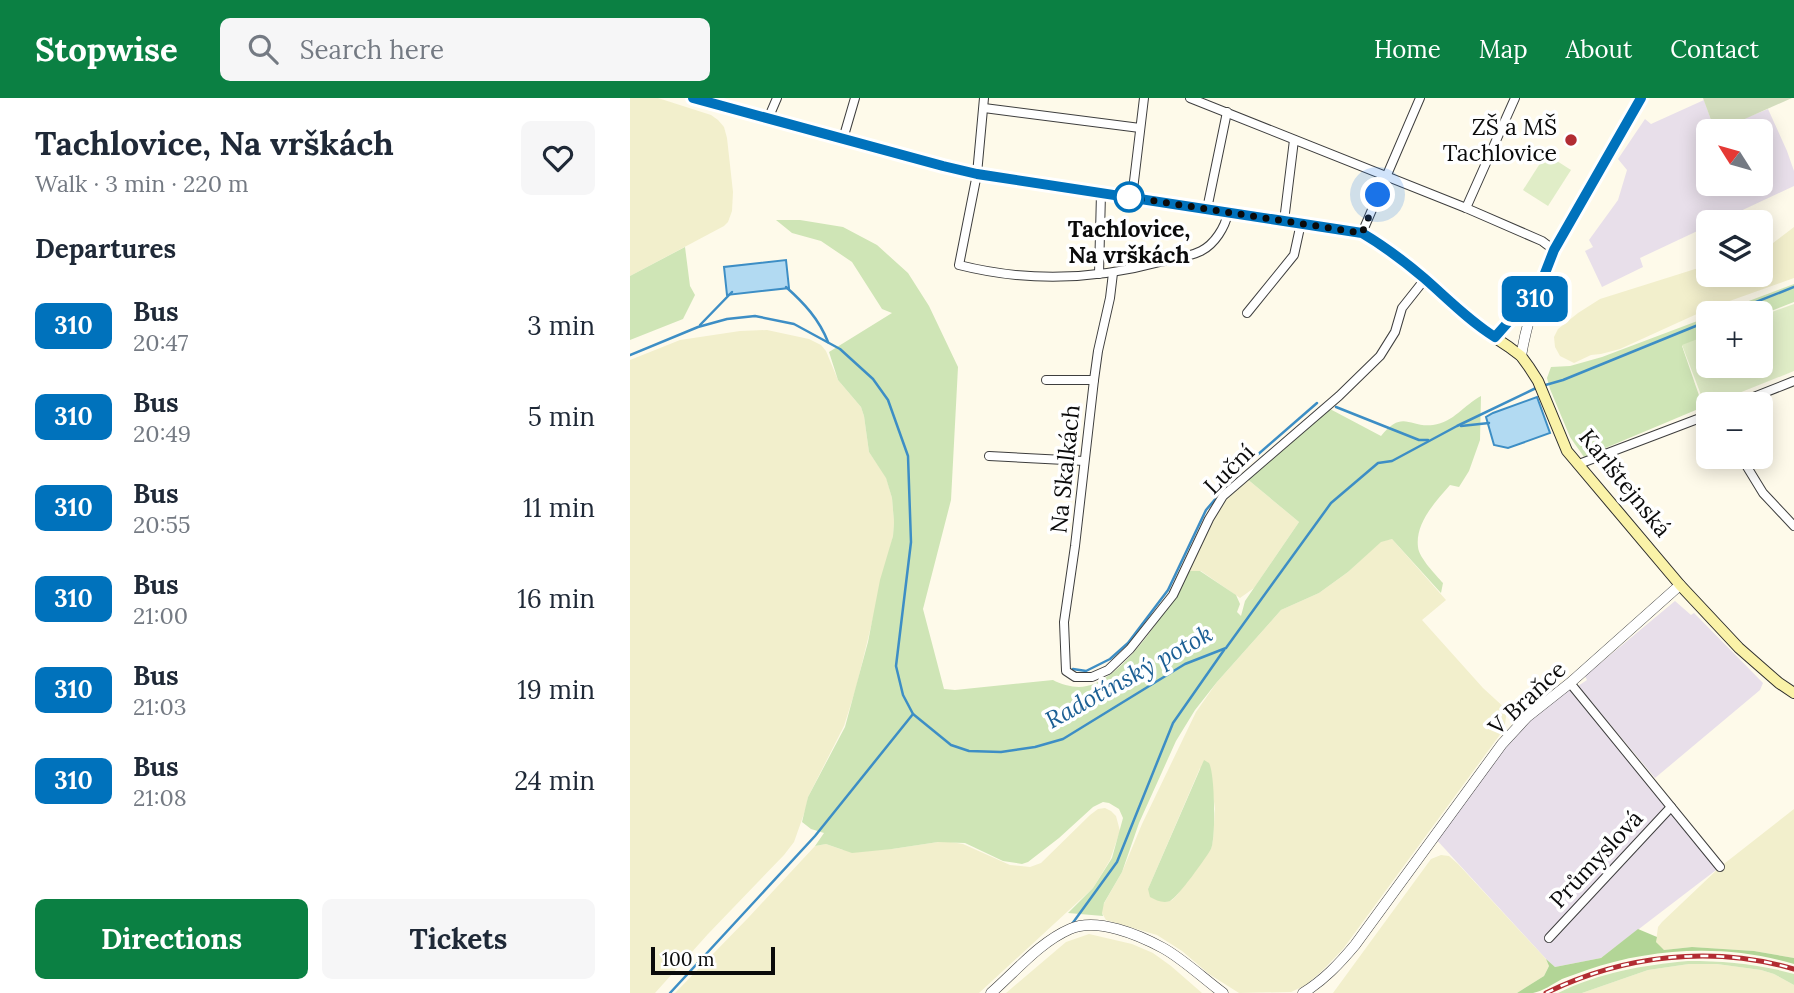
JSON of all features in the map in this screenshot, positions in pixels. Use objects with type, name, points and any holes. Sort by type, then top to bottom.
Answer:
[{"type":"main road","name":"Karlštejnská","points":[[694,98],[977,174],[1362,233],[1385,247],[1462,313],[1521,356],[1538,381],[1567,451],[1680,584],[1739,648],[1779,684],[1794,693]]},
{"type":"street","points":[[763,117],[777,98]]},
{"type":"street","points":[[843,139],[855,98]]},
{"type":"street","points":[[984,98],[977,174],[959,265],[987,272],[1050,277],[1127,271],[1202,250],[1223,229],[1228,213]]},
{"type":"street","points":[[1132,198],[1144,98]]},
{"type":"street","points":[[1190,98],[1466,208],[1542,241],[1554,250]]},
{"type":"street","points":[[1466,208],[1515,98]]},
{"type":"street","points":[[1521,356],[1525,328],[1554,250],[1641,98]]},
{"type":"street","points":[[1362,233],[1416,99]]},
{"type":"street","points":[[984,108],[1140,128]]},
{"type":"street","points":[[1207,209],[1227,112]]},
{"type":"street","points":[[1284,221],[1294,140]]},
{"type":"street","points":[[1099,274],[1101,193]]},
{"type":"street","points":[[1247,313],[1294,255],[1301,223]]},
{"type":"street","name":"Na Skalkách","points":[[1066,671],[1063,622],[1075,546],[1098,351],[1113,273]]},
{"type":"street","name":"Luční","points":[[1066,671],[1075,677],[1092,677],[1108,670],[1130,649],[1173,594],[1223,496],[1339,396],[1380,356],[1395,332],[1402,308],[1425,279]]},
{"type":"street","points":[[1495,337],[1518,311],[1535,299]]},
{"type":"street","points":[[1046,380],[1094,380]]},
{"type":"street","points":[[1766,392],[1794,381]]},
{"type":"street","points":[[1579,464],[1696,420]]},
{"type":"street","points":[[989,456],[1084,461]]},
{"type":"street","points":[[1748,469],[1763,493],[1794,526]]},
{"type":"street","name":"V Braňce","points":[[1303,993],[1331,972],[1355,945],[1502,744],[1527,717],[1570,683],[1680,584]]},
{"type":"street","name":"Průmyslová","points":[[1570,683],[1720,867]]},
{"type":"street","name":"Průmyslová","points":[[1549,938],[1671,807]]},
{"type":"street","points":[[991,993],[1054,937],[1086,925],[1106,926],[1164,948],[1223,993]]},
{"type":"shaded area","points":[[630,98],[658,98],[711,115],[718,120],[724,127],[727,138],[733,192],[732,211],[724,226],[630,276]]},
{"type":"shaded area","points":[[1704,100],[1711,119],[1696,119],[1696,196],[1773,196],[1743,210],[1696,210],[1696,232],[1640,258],[1643,267],[1602,287],[1585,251],[1593,247],[1589,240],[1618,200],[1627,170],[1618,159],[1645,119],[1651,124]]},
{"type":"shaded area","points":[[1768,109],[1773,119],[1719,119],[1753,115]]},
{"type":"shaded area","points":[[1773,120],[1794,171],[1794,186],[1773,196]]},
{"type":"shaded area","points":[[1794,227],[1794,278],[1773,286],[1773,243]]},
{"type":"shaded area","points":[[1696,269],[1696,287],[1769,287],[1730,301],[1696,301],[1696,314],[1620,349],[1591,355],[1574,363],[1560,356],[1554,337],[1558,329],[1600,299]]},
{"type":"shaded area","points":[[767,330],[809,339],[821,345],[838,380],[861,407],[869,452],[886,477],[892,498],[893,536],[856,688],[844,726],[808,797],[794,842],[655,993],[630,993],[630,360],[680,340]]},
{"type":"shaded area","points":[[1246,478],[1299,522],[1254,588],[1240,598],[1201,571],[1187,571],[1220,506]]},
{"type":"shaded area","points":[[1392,539],[1446,600],[1422,620],[1483,688],[1507,710],[1505,724],[1499,736],[1343,949],[1322,971],[1306,985],[1291,992],[1239,993],[1157,935],[1106,920],[1102,907],[1122,872],[1196,712],[1217,682],[1281,610],[1319,593],[1348,572],[1381,541]],"holes":[[[1200,768],[1213,794],[1215,809],[1211,849],[1177,895],[1166,902],[1148,889]]]},
{"type":"shaded area","points":[[1675,601],[1691,615],[1694,613],[1763,683],[1760,690],[1655,778],[1578,686],[1587,680],[1585,676]]},
{"type":"shaded area","points":[[1570,683],[1720,867],[1601,958],[1555,967],[1434,837],[1502,744]]},
{"type":"shaded area","points":[[1105,808],[1116,816],[1120,831],[1110,860],[1093,888],[979,993],[675,993],[815,846],[826,844],[843,850],[892,849],[951,842],[963,844],[1010,865],[1030,867],[1041,863],[1090,815]]},
{"type":"shaded area","points":[[1794,809],[1794,958],[1754,951],[1692,947],[1664,950],[1659,946],[1656,942],[1658,927],[1662,922],[1720,867]]},
{"type":"shaded area","points":[[1441,855],[1449,856],[1458,864],[1546,959],[1549,966],[1544,976],[1517,993],[1333,993],[1431,859]]},
{"type":"shaded area","points":[[1089,934],[1132,944],[1153,953],[1202,993],[1006,993],[1066,942]]},
{"type":"shaded area","points":[[1689,964],[1717,964],[1761,970],[1794,985],[1794,993],[1582,993],[1648,970]]},
{"type":"green space","points":[[1703,98],[1792,98],[1745,119],[1711,119]]},
{"type":"green space","points":[[1546,154],[1571,170],[1548,206],[1523,190]]},
{"type":"green space","points":[[776,220],[800,220],[843,227],[877,245],[908,273],[929,306],[958,367],[951,500],[923,609],[944,689],[1053,680],[1076,687],[1095,683],[1111,674],[1143,642],[1187,571],[1200,571],[1236,595],[1240,604],[1237,612],[1241,616],[1245,601],[1299,522],[1246,478],[1330,409],[1381,436],[1401,421],[1425,425],[1440,423],[1453,417],[1481,396],[1480,440],[1469,471],[1459,487],[1450,485],[1433,505],[1423,521],[1418,538],[1421,556],[1443,583],[1441,593],[1392,539],[1381,542],[1348,572],[1319,593],[1281,610],[1217,682],[1176,741],[1139,823],[1122,872],[1104,903],[1103,916],[1068,913],[1093,888],[1112,858],[1123,818],[1119,809],[1109,803],[1103,802],[1093,807],[1059,838],[1022,864],[1003,861],[965,843],[938,842],[852,853],[826,844],[815,846],[824,833],[811,829],[802,822],[808,797],[845,727],[868,642],[894,522],[892,498],[886,478],[869,452],[861,407],[838,380],[829,352],[892,313],[882,309],[852,262],[821,241],[792,233]]},
{"type":"green space","points":[[685,247],[690,286],[695,295],[683,319],[630,340],[630,276]]},
{"type":"green space","points":[[1794,284],[1794,302],[1773,310],[1773,301],[1749,301]]},
{"type":"green space","points":[[1794,304],[1794,371],[1742,392],[1700,392],[1682,345],[1696,340],[1696,378],[1773,378],[1773,312]]},
{"type":"green space","points":[[1696,322],[1696,341],[1682,346],[1698,392],[1696,410],[1584,457],[1570,437],[1547,378],[1551,367],[1570,366],[1602,357]]},
{"type":"green space","points":[[1204,760],[1209,763],[1211,769],[1214,792],[1213,843],[1192,877],[1174,898],[1167,902],[1160,901],[1150,897],[1148,889]]},
{"type":"green space","points":[[1638,929],[1657,937],[1656,942],[1664,950],[1692,947],[1754,951],[1794,958],[1794,964],[1743,953],[1664,953],[1612,962],[1562,979],[1537,992],[1517,993],[1544,976],[1549,966],[1546,959],[1555,967],[1601,958]]},
{"type":"green space","points":[[1688,961],[1768,968],[1794,974],[1794,985],[1761,970],[1717,964],[1689,964],[1648,970],[1582,993],[1558,993],[1621,971]]},
{"type":"water","points":[[786,260],[789,288],[727,295],[724,267]]},
{"type":"water","points":[[1537,397],[1550,433],[1508,448],[1494,445],[1486,417]]},
{"type":"waterway","points":[[786,287],[810,312],[828,342]]},
{"type":"waterway","name":"Radotínský potok","points":[[1758,301],[1794,287]]},
{"type":"waterway","points":[[700,325],[732,292]]},
{"type":"waterway","name":"Radotínský potok","points":[[630,355],[698,327],[727,319],[755,316],[794,324],[840,349],[873,379],[888,400],[908,456],[911,542],[896,666],[903,695],[913,714],[951,745],[969,751],[1001,752],[1063,739],[1185,664],[1226,648],[1331,503],[1378,463],[1392,461],[1536,388]]},
{"type":"waterway","name":"Radotínský potok","points":[[1542,386],[1696,326]]},
{"type":"waterway","points":[[1073,669],[1086,671],[1110,659],[1128,643],[1168,590],[1206,510],[1240,470],[1317,403]]},
{"type":"waterway","points":[[1336,407],[1419,440],[1428,440]]},
{"type":"waterway","points":[[1461,426],[1489,423]]},
{"type":"waterway","points":[[1072,924],[1117,862],[1173,723],[1224,650]]},
{"type":"waterway","points":[[670,993],[815,836],[913,714]]},
{"type":"railway","points":[[1546,993],[1606,970],[1668,958],[1731,957],[1794,969]]},
{"type":"bus line","name":"310","points":[[693,98],[977,174],[1362,233],[1385,247],[1479,327],[1495,337],[1518,311],[1535,299],[1554,250],[1641,98]]},
{"type":"place","name":"ZŠ a MŠ Tachlovice","points":[[1571,140]]},
{"type":"place","name":"Tachlovice, Na vrškách","points":[[1129,197]]},
{"type":"route","points":[[1129,197],[1362,233],[1378,195]]}]
